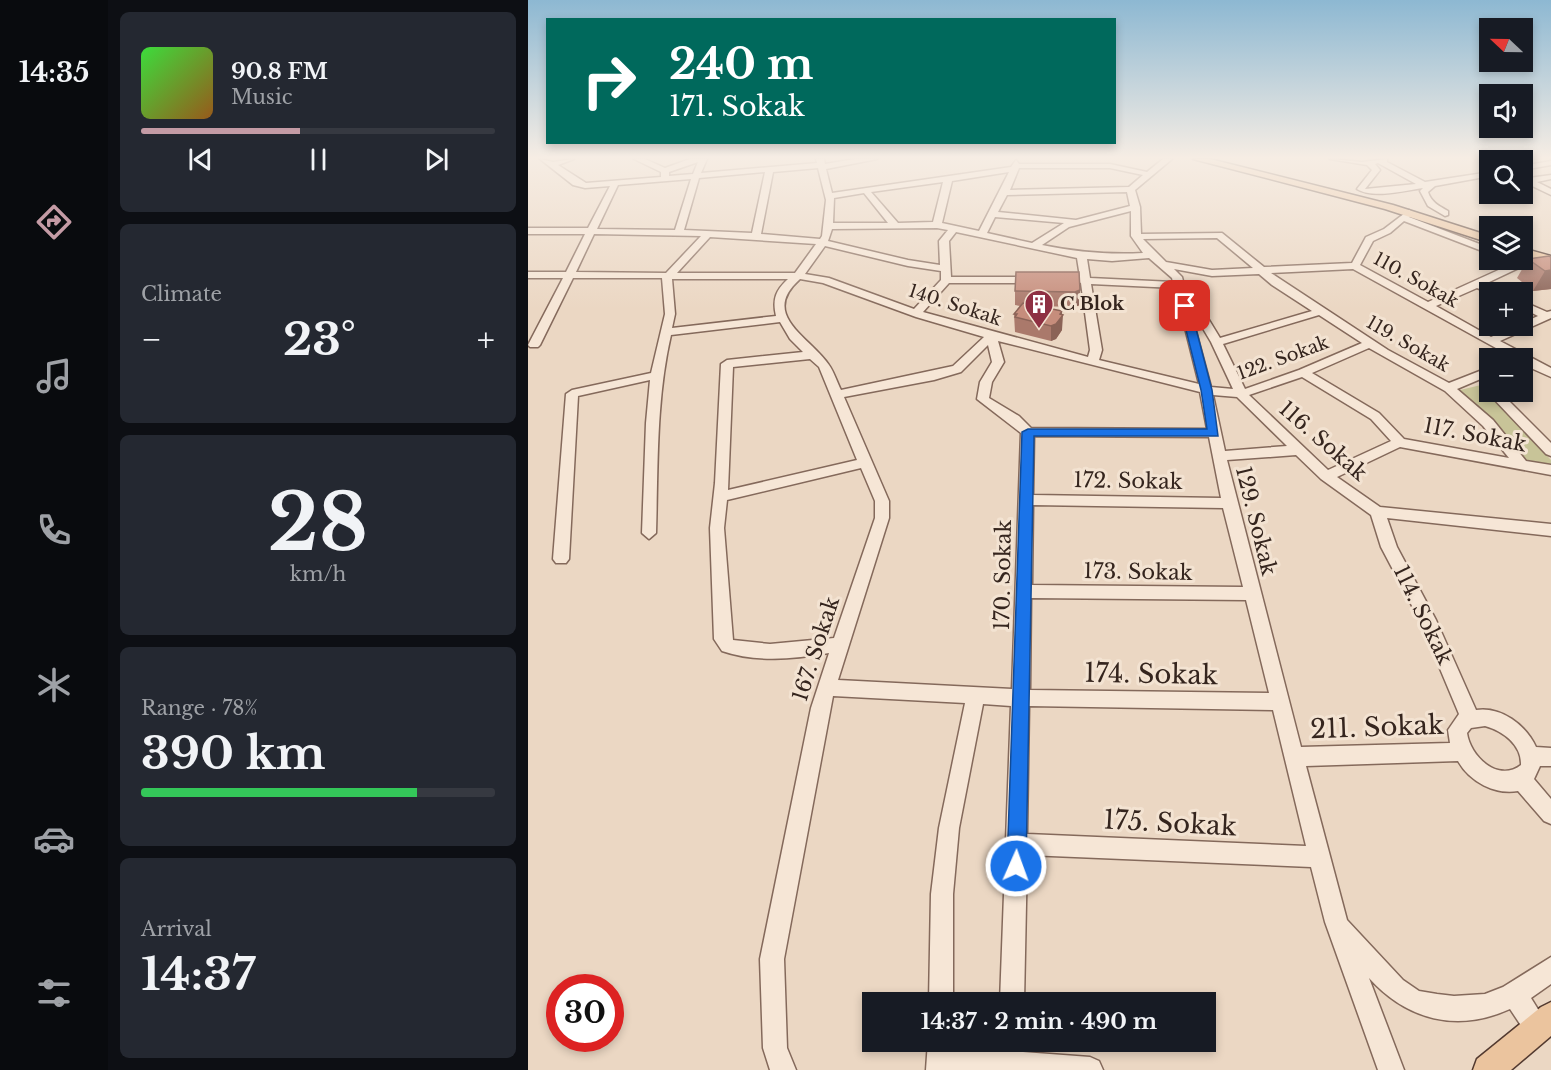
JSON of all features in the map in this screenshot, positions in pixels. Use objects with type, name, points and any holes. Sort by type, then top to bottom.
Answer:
[{"type":"main road","points":[[1383,209],[1479,237]]},
{"type":"main road","points":[[1432,209],[1450,214]]},
{"type":"main road","points":[[1533,242],[1551,248]]},
{"type":"main road","points":[[1533,255],[1551,260]]},
{"type":"main road","points":[[1488,1070],[1544,1022]]},
{"type":"street","points":[[534,345],[603,209]]},
{"type":"street","points":[[679,233],[686,209]]},
{"type":"street","points":[[756,237],[761,209]]},
{"type":"street","points":[[666,332],[783,318],[778,302],[784,288],[798,276],[822,243],[827,226],[828,209]]},
{"type":"street","points":[[881,209],[894,224]]},
{"type":"street","points":[[937,225],[941,209]]},
{"type":"street","points":[[981,235],[996,209]]},
{"type":"street","points":[[1033,246],[1066,225],[1129,209]]},
{"type":"street","points":[[1136,209],[1136,236],[1178,281]]},
{"type":"street","points":[[1442,209],[1450,214]]},
{"type":"street","points":[[993,214],[1067,221],[1091,220]]},
{"type":"street","points":[[827,226],[937,225],[1082,256],[1158,260],[1212,273],[1355,266],[1369,238],[1387,231],[1406,215],[1479,246]]},
{"type":"street","points":[[917,313],[946,274],[944,241],[954,228]]},
{"type":"street","points":[[528,231],[679,233],[756,237],[822,243],[946,274],[1057,280],[1178,281]]},
{"type":"street","name":"119. Sokak","points":[[1136,236],[1162,238],[1218,235],[1234,244],[1261,272],[1319,312],[1449,388],[1488,423],[1522,465]]},
{"type":"street","points":[[649,533],[652,423],[657,375],[670,314],[667,277],[707,236]]},
{"type":"street","points":[[1082,256],[1095,350],[1092,362]]},
{"type":"street","points":[[1533,260],[1537,256]]},
{"type":"street","name":"110. Sokak","points":[[1355,266],[1503,348]]},
{"type":"street","points":[[1426,307],[1477,284],[1516,270]]},
{"type":"street","name":"140. Sokak","points":[[528,275],[798,276],[825,280],[917,313],[991,336],[1206,390]]},
{"type":"street","name":"116. Sokak","points":[[1178,281],[1217,342],[1241,394],[1326,476],[1377,512],[1551,530]]},
{"type":"street","name":"129. Sokak","points":[[1178,281],[1206,390],[1229,503],[1336,922],[1391,1070]]},
{"type":"street","points":[[1533,308],[1549,315]]},
{"type":"street","points":[[1217,342],[1319,312]]},
{"type":"street","points":[[1491,341],[1549,315]]},
{"type":"street","name":"167. Sokak","points":[[783,318],[794,337],[824,366],[882,501],[882,518],[820,708],[772,959],[776,1048],[783,1070]]},
{"type":"street","points":[[528,329],[543,328]]},
{"type":"street","points":[[837,395],[957,369],[991,336],[998,362],[986,382],[983,399],[1014,419],[1028,432],[1214,433]]},
{"type":"street","name":"122. Sokak","points":[[1206,390],[1241,394],[1303,373],[1370,343]]},
{"type":"street","points":[[812,354],[727,363],[717,528],[723,639],[728,646],[746,651],[780,653],[841,644]]},
{"type":"street","name":"110. Sokak","points":[[1533,363],[1550,371]]},
{"type":"street","points":[[1303,373],[1375,416],[1400,443]]},
{"type":"street","points":[[561,559],[572,394],[657,375]]},
{"type":"street","points":[[1449,388],[1477,375]]},
{"type":"street","points":[[1504,402],[1551,451]]},
{"type":"street","name":"170. Sokak","points":[[1012,992],[1028,432]]},
{"type":"street","name":"117. Sokak","points":[[1326,476],[1370,458],[1388,446],[1400,443],[1551,470]]},
{"type":"street","points":[[1219,456],[1299,450]]},
{"type":"street","points":[[720,497],[867,462]]},
{"type":"street","name":"172. Sokak","points":[[1025,500],[1229,503]]},
{"type":"street","name":"114. Sokak","points":[[1377,512],[1389,547],[1428,620],[1470,718]]},
{"type":"street","name":"173. Sokak","points":[[1023,591],[1252,594]]},
{"type":"street","name":"174. Sokak","points":[[827,688],[1021,698],[1280,702]]},
{"type":"street","points":[[941,992],[942,894],[948,828],[976,696]]},
{"type":"street","points":[[1470,718],[1494,719],[1510,728],[1523,741],[1530,756],[1530,770],[1521,779],[1506,782],[1489,777],[1473,766],[1461,752],[1458,730],[1464,720],[1470,718]]},
{"type":"street","name":"211. Sokak","points":[[1294,757],[1461,752]]},
{"type":"street","points":[[1530,756],[1551,757]]},
{"type":"street","points":[[1521,779],[1551,814]]},
{"type":"street","name":"175. Sokak","points":[[1017,844],[1320,857]]},
{"type":"street","points":[[1336,922],[1392,984],[1414,1001],[1459,1010],[1497,1004],[1516,996],[1551,969]]},
{"type":"street","points":[[1516,996],[1544,1022]]},
{"type":"street","points":[[940,1058],[1011,1052],[1090,1070]]},
{"type":"shaded area","points":[[1479,385],[1479,402],[1497,402],[1551,460],[1551,464],[1527,462],[1498,426],[1460,390]]},
{"type":"building","points":[[1551,257],[1551,270],[1545,271],[1533,263],[1533,258]]},
{"type":"building","points":[[1016,272],[1079,272],[1080,290],[1075,292],[1015,291]]},
{"type":"building","points":[[1023,303],[1062,311],[1060,314],[1063,315],[1056,324],[1051,326],[1015,317],[1017,314],[1014,314]]},
{"type":"place","name":"C Blok","points":[[1039,330]]},
{"type":"route","points":[[1016,866],[1028,432],[1214,433],[1185,306]]}]
